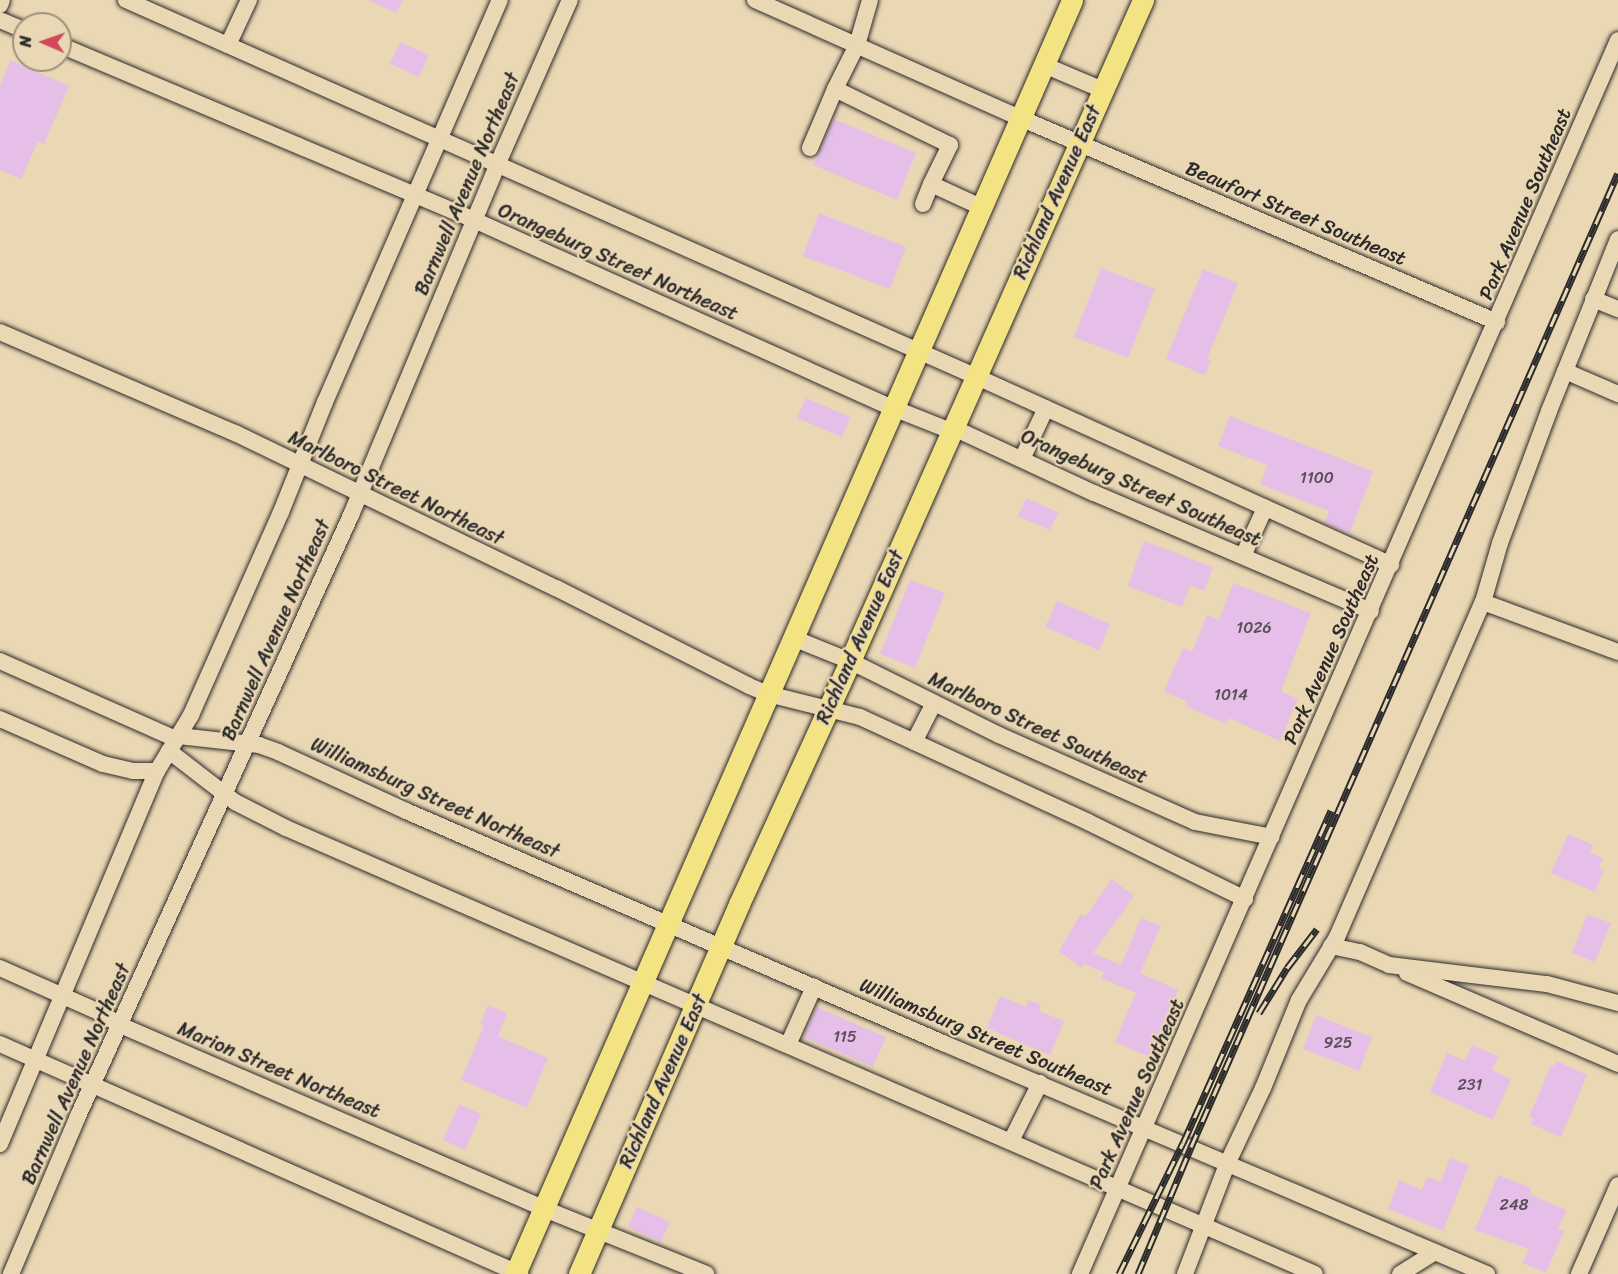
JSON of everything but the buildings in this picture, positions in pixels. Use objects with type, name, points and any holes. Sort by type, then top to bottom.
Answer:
[{"type":"main road","points":[[517,1273],[542,1208],[1072,0]]},
{"type":"main road","name":"Richland Avenue East","points":[[579,1274],[722,946],[1143,0]]},
{"type":"street","points":[[0,5],[2,0]]},
{"type":"street","points":[[228,45],[249,0]]},
{"type":"street","name":"Barnwell Avenue Northeast","points":[[0,1144],[38,1059],[157,771],[174,745],[201,693],[500,0]]},
{"type":"street","name":"Barnwell Avenue Northeast","points":[[11,1274],[93,1085],[360,492],[498,163],[570,0]]},
{"type":"street","name":"Beaufort Street Southeast","points":[[755,0],[1020,118],[1497,322]]},
{"type":"street","points":[[810,148],[857,45],[870,0]]},
{"type":"street","name":"Orangeburg Street Northeast","points":[[137,2],[228,45],[975,376]]},
{"type":"street","name":"Park Avenue Southeast","points":[[1080,1274],[1618,40]]},
{"type":"street","name":"Orangeburg Street Northeast","points":[[72,50],[474,220],[893,408]]},
{"type":"street","points":[[1044,65],[1103,90]]},
{"type":"street","points":[[835,89],[950,145],[923,204]]},
{"type":"street","points":[[932,184],[981,207]]},
{"type":"street","points":[[1185,1274],[1228,1162],[1263,1088],[1299,1000],[1331,946],[1382,837],[1483,602],[1500,543],[1618,239]]},
{"type":"street","points":[[1593,299],[1618,309]]},
{"type":"street","name":"Marlboro Street Northeast","points":[[0,332],[235,433],[360,492],[768,694]]},
{"type":"street","points":[[1565,371],[1618,394]]},
{"type":"street","name":"Orangeburg Street Southeast","points":[[975,376],[1391,565]]},
{"type":"street","name":"Orangeburg Street Southeast","points":[[893,408],[951,431],[958,430],[1371,611]]},
{"type":"street","points":[[1022,459],[1047,408]]},
{"type":"street","points":[[1243,556],[1265,507]]},
{"type":"street","points":[[1483,602],[1618,652]]},
{"type":"street","name":"Marlboro Street Southeast","points":[[793,638],[850,662],[1010,740],[1195,822],[1272,837]]},
{"type":"street","points":[[0,661],[138,722],[174,745],[235,802],[286,828],[1315,1274]]},
{"type":"street","points":[[768,694],[860,717],[1088,822],[1245,899]]},
{"type":"street","points":[[914,742],[934,703]]},
{"type":"street","points":[[0,718],[103,764],[133,771],[157,771]]},
{"type":"street","name":"Williamsburg Street Northeast","points":[[174,745],[248,744],[278,752],[416,815],[668,922]]},
{"type":"street","name":"Williamsburg Street Southeast","points":[[668,922],[814,987],[1487,1274]]},
{"type":"street","points":[[1331,946],[1360,952],[1618,1064]]},
{"type":"street","points":[[1389,965],[1547,984],[1618,1003]]},
{"type":"street","name":"Marion Street Northeast","points":[[0,969],[99,1012],[120,1025],[542,1208],[706,1274]]},
{"type":"street","points":[[788,1045],[814,987]]},
{"type":"street","points":[[0,1044],[517,1273]]},
{"type":"street","points":[[1011,1141],[1040,1083]]},
{"type":"street","points":[[1579,1274],[1618,1185]]},
{"type":"street","points":[[1400,1274],[1435,1252]]},
{"type":"railway","points":[[1138,1274],[1191,1147],[1618,173]]},
{"type":"railway","points":[[1119,1274],[1183,1143],[1331,810]]},
{"type":"railway","points":[[1259,1013],[1287,968],[1317,929]]}]
